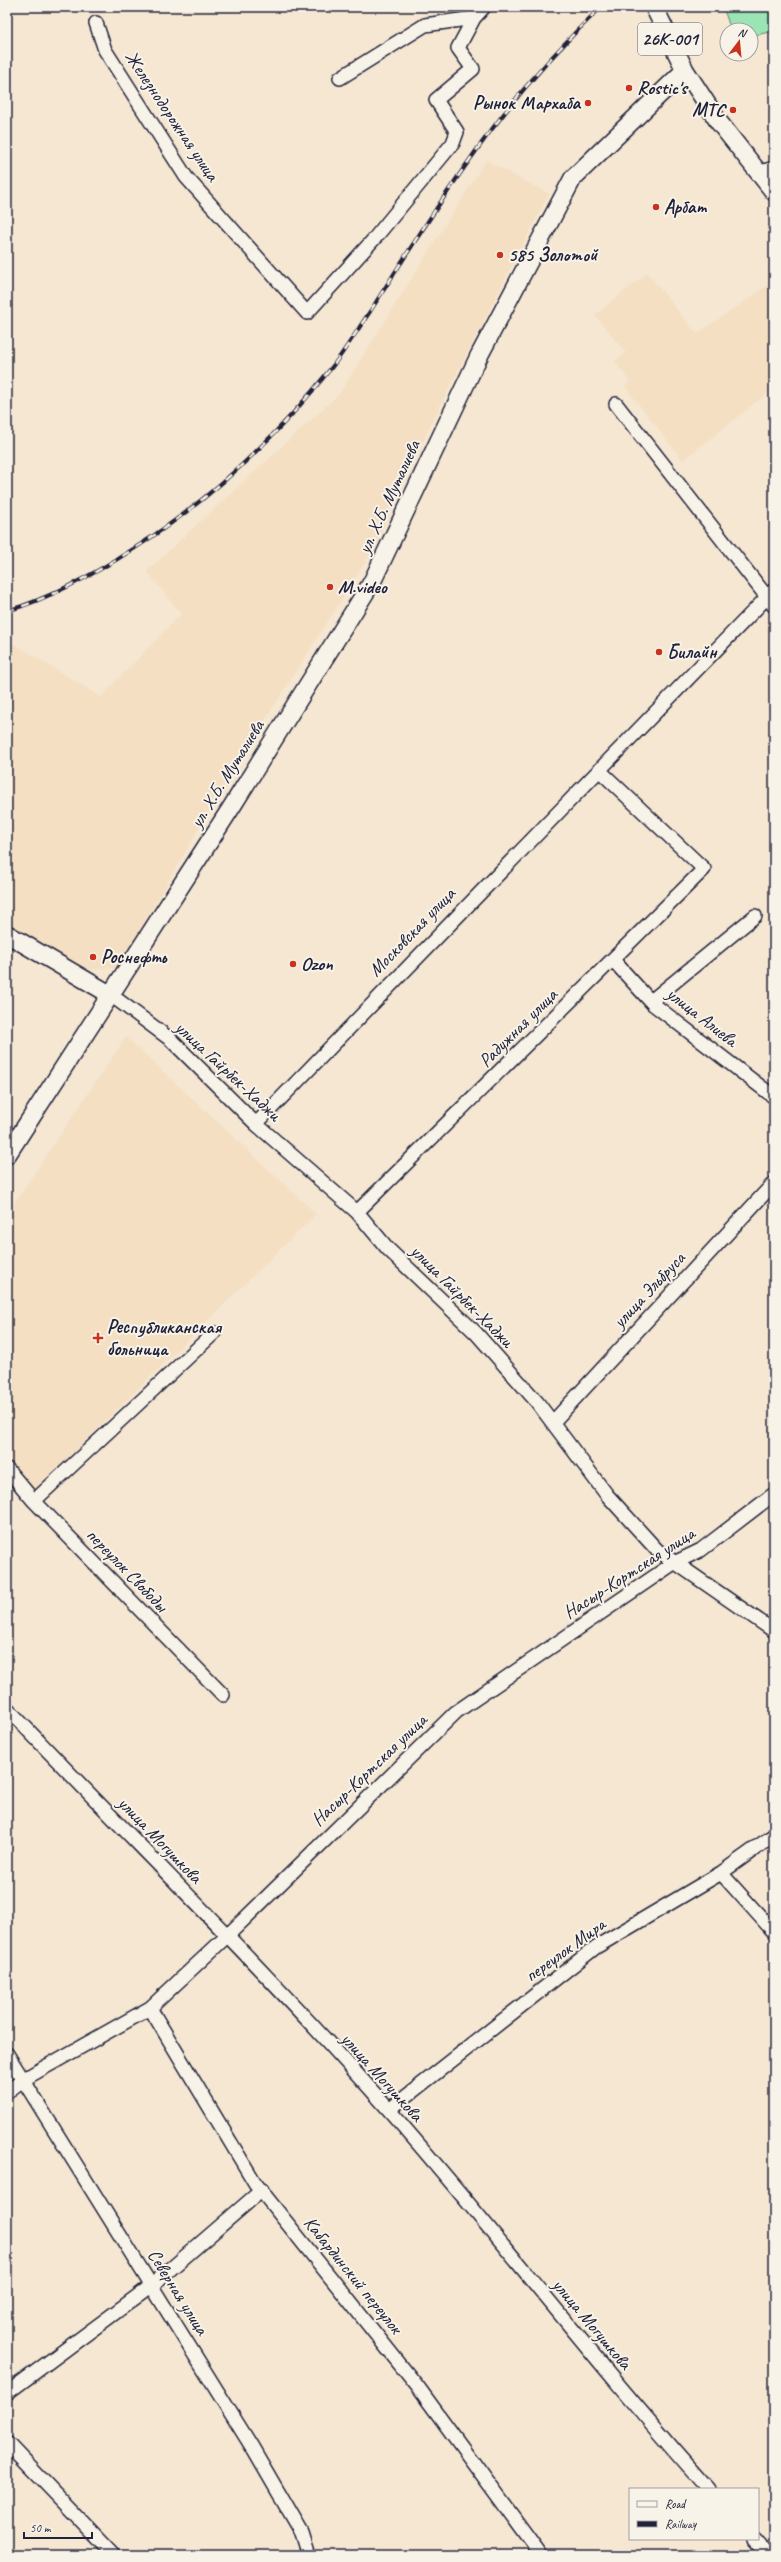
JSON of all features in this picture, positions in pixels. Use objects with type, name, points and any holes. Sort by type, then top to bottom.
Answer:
[{"type":"main road","name":"26К-001","points":[[654,7],[685,70],[718,122],[757,173],[774,192]]},
{"type":"main road","name":"ул. Х.Б. Муталиева","points":[[111,995],[372,582],[479,356],[557,206],[661,101],[668,89],[685,70]]},
{"type":"main road","points":[[7,934],[111,995],[7,1155]]},
{"type":"street","points":[[340,78],[425,25],[474,18],[484,7]]},
{"type":"street","name":"Железнодорожная улица","points":[[96,23],[105,50],[186,177],[307,313],[374,239],[453,143],[457,132],[436,100],[473,69],[458,48],[474,18]]},
{"type":"street","points":[[757,173],[774,168]]},
{"type":"street","points":[[616,404],[772,598]]},
{"type":"street","name":"Московская улица","points":[[256,1124],[599,770],[772,598]]},
{"type":"street","name":"Радужная улица","points":[[357,1212],[704,869],[599,770]]},
{"type":"street","points":[[651,1002],[755,916]]},
{"type":"street","name":"улица Алиева","points":[[613,960],[651,1002],[774,1097]]},
{"type":"street","name":"улица Гайрбек-Хаджи","points":[[111,995],[170,1039],[256,1124],[357,1212],[388,1249],[476,1334],[553,1422],[607,1495],[657,1550],[774,1631]]},
{"type":"street","name":"улица Эльбруса","points":[[553,1422],[774,1183]]},
{"type":"street","points":[[34,1501],[214,1333]]},
{"type":"street","name":"переулок Свободы","points":[[7,1469],[34,1501],[223,1695]]},
{"type":"street","name":"Насыр-Кортская улица","points":[[7,2092],[24,2079],[150,2008],[227,1936],[456,1712],[674,1563],[701,1550],[774,1494]]},
{"type":"street","name":"улица Могушкова","points":[[7,1708],[227,1936],[388,2110],[653,2427],[708,2488]]},
{"type":"street","name":"переулок Мира","points":[[388,2110],[596,1947],[720,1873],[774,1835]]},
{"type":"street","points":[[720,1873],[774,1932]]},
{"type":"street","name":"Кабардинский переулок","points":[[150,2008],[262,2190],[418,2387],[541,2555]]},
{"type":"street","name":"Северная улица","points":[[7,2054],[24,2079],[260,2460],[302,2533],[308,2555]]},
{"type":"street","points":[[7,2393],[151,2286],[262,2190]]},
{"type":"street","points":[[7,2444],[114,2555]]},
{"type":"street","points":[[755,2540],[768,2555]]},
{"type":"shaded area","points":[[486,160],[549,194],[433,420],[371,553],[227,780],[118,968],[82,970],[7,925],[7,643],[11,642],[101,697],[181,614],[147,571],[340,393]]},
{"type":"shaded area","points":[[647,273],[697,334],[774,281],[774,388],[683,460],[625,387],[630,382],[615,361],[626,353],[595,315]]},
{"type":"shaded area","name":"Республиканская больница","points":[[126,1037],[316,1214],[33,1492],[7,1462],[7,1214]]},
{"type":"green space","points":[[723,7],[774,7],[774,31],[759,34],[759,22],[728,22]]},
{"type":"railway","points":[[7,611],[24,606],[57,592],[105,567],[135,548],[190,509],[216,488],[265,443],[311,393],[337,360],[442,201],[481,144],[513,102],[564,44],[601,7]]},
{"type":"place","name":"Rostic's","points":[[629,88]]},
{"type":"place","name":"Рынок Мархаба","points":[[588,103]]},
{"type":"place","name":"МТС","points":[[733,110]]},
{"type":"place","name":"Арбат","points":[[656,207]]},
{"type":"place","name":"585 Золотой","points":[[500,255]]},
{"type":"place","name":"M.video","points":[[330,587]]},
{"type":"place","name":"Билайн","points":[[659,652]]},
{"type":"place","name":"Роснефть","points":[[93,957]]},
{"type":"place","name":"Ozon","points":[[293,964]]},
{"type":"place","name":"Республиканская больница","points":[[98,1338]]}]
